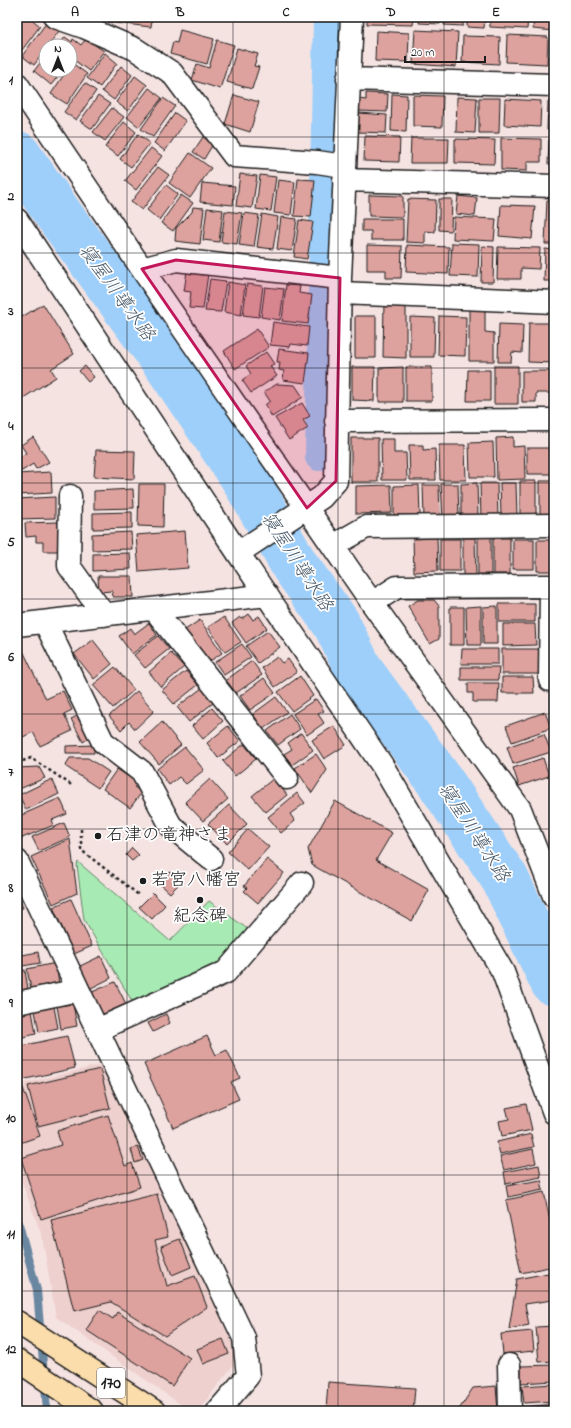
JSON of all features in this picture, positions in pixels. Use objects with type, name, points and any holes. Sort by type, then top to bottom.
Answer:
[{"type":"highway","name":"170","points":[[17,1322],[154,1411]]},
{"type":"highway","name":"170","points":[[20,1362],[92,1411]]},
{"type":"street","points":[[55,17],[85,22],[135,49],[172,73],[234,156],[317,162],[344,173],[554,186]]},
{"type":"street","points":[[242,551],[322,497],[336,481],[336,421],[331,281],[344,173],[352,17]]},
{"type":"street","points":[[348,79],[554,85]]},
{"type":"street","points":[[17,84],[304,509],[334,546],[372,603],[520,809],[553,890]]},
{"type":"street","points":[[17,220],[242,551],[268,595],[382,765],[503,972],[554,1113]]},
{"type":"street","points":[[142,269],[176,260],[331,281],[554,302]]},
{"type":"street","points":[[336,421],[554,420]]},
{"type":"street","points":[[70,496],[69,566],[104,614]]},
{"type":"street","points":[[334,546],[366,526],[554,525]]},
{"type":"street","points":[[372,603],[397,587],[552,586],[550,680]]},
{"type":"street","points":[[17,625],[268,595]]},
{"type":"street","points":[[154,609],[287,778]]},
{"type":"street","points":[[45,622],[102,742],[142,772],[172,826],[211,859]]},
{"type":"street","points":[[17,860],[244,1338],[248,1376],[218,1411]]},
{"type":"street","points":[[97,1030],[226,972],[302,882]]},
{"type":"street","points":[[17,1003],[78,990]]},
{"type":"street","points":[[509,1365],[510,1411]]},
{"type":"path","points":[[17,763],[31,758],[73,786]]},
{"type":"path","points":[[81,829],[81,850],[140,896]]},
{"type":"highlighted area","points":[[176,260],[340,278],[336,481],[307,508],[142,269]]},
{"type":"shaded area","points":[[104,1064],[237,1353],[237,1360],[198,1411],[190,1411],[56,1317],[42,1236],[17,1169],[17,1085]]},
{"type":"green space","points":[[78,862],[170,941],[209,901],[249,930],[222,967],[140,1002],[132,1001],[84,920],[77,865]]},
{"type":"building","points":[[17,17],[29,17],[40,26],[22,50],[17,46]]},
{"type":"building","points":[[107,17],[152,17],[151,27],[107,22]]},
{"type":"building","points":[[367,17],[414,17],[413,25],[367,24]]},
{"type":"building","points":[[420,17],[440,17],[440,24],[419,23]]},
{"type":"building","points":[[445,17],[463,17],[463,26],[444,25]]},
{"type":"building","points":[[467,17],[485,17],[484,28],[467,27]]},
{"type":"building","points":[[490,17],[528,17],[527,29],[490,27]]},
{"type":"building","points":[[534,17],[554,17],[554,31],[533,29]]},
{"type":"building","points":[[47,22],[59,31],[54,38],[38,38],[38,60],[34,65],[22,56]]},
{"type":"building","points":[[180,30],[214,39],[207,64],[170,54],[173,42],[177,43]]},
{"type":"building","points":[[415,30],[458,32],[456,67],[413,64]]},
{"type":"building","points":[[376,31],[409,33],[408,62],[375,61]]},
{"type":"building","points":[[507,35],[548,37],[547,64],[506,62]]},
{"type":"building","points":[[463,36],[500,37],[499,64],[462,62]]},
{"type":"building","points":[[86,39],[104,51],[89,71],[78,63],[78,43],[81,45]]},
{"type":"building","points":[[217,40],[234,45],[220,89],[192,80],[197,64],[209,68]]},
{"type":"building","points":[[237,48],[258,54],[254,66],[259,67],[252,89],[227,82]]},
{"type":"building","points":[[105,53],[117,63],[100,87],[87,78]]},
{"type":"building","points":[[38,66],[38,74],[34,71]]},
{"type":"building","points":[[121,66],[132,75],[114,100],[102,91]]},
{"type":"building","points":[[78,67],[87,74],[67,104],[51,94],[62,78],[78,78]]},
{"type":"building","points":[[135,76],[147,85],[128,111],[116,102]]},
{"type":"building","points":[[42,78],[57,78],[51,85]]},
{"type":"building","points":[[85,83],[96,91],[76,120],[64,112]]},
{"type":"building","points":[[149,88],[162,98],[139,127],[127,117]]},
{"type":"building","points":[[366,93],[388,94],[387,112],[359,111],[359,99],[366,100]]},
{"type":"building","points":[[392,94],[407,95],[406,132],[391,131]]},
{"type":"building","points":[[234,95],[259,102],[250,132],[225,124]]},
{"type":"building","points":[[413,95],[443,96],[442,127],[413,126]]},
{"type":"building","points":[[98,96],[110,104],[92,129],[80,121]]},
{"type":"building","points":[[457,97],[477,98],[475,133],[456,132]]},
{"type":"building","points":[[163,98],[175,106],[153,137],[141,129]]},
{"type":"building","points":[[479,98],[500,98],[499,133],[479,133]]},
{"type":"building","points":[[505,99],[541,101],[540,127],[504,125]]},
{"type":"building","points":[[548,101],[554,101],[554,130],[547,130]]},
{"type":"building","points":[[112,108],[124,117],[105,141],[93,132]]},
{"type":"building","points":[[175,113],[186,121],[165,151],[154,143]]},
{"type":"building","points":[[359,113],[387,115],[386,133],[358,132]]},
{"type":"building","points":[[124,122],[136,132],[118,156],[105,147]]},
{"type":"building","points":[[138,134],[150,143],[131,167],[120,159]]},
{"type":"building","points":[[365,136],[400,137],[399,162],[364,161]]},
{"type":"building","points":[[203,137],[213,144],[204,159],[193,152]]},
{"type":"building","points":[[411,138],[449,138],[448,163],[410,163]]},
{"type":"building","points":[[501,138],[541,139],[541,162],[527,162],[527,171],[501,170]]},
{"type":"building","points":[[455,139],[495,140],[494,164],[455,163]]},
{"type":"building","points":[[549,140],[554,140],[554,164],[548,164]]},
{"type":"building","points":[[151,148],[162,156],[136,190],[125,181]]},
{"type":"building","points":[[190,153],[211,168],[190,198],[169,183]]},
{"type":"building","points":[[158,167],[169,175],[142,210],[131,202]]},
{"type":"building","points":[[240,174],[257,176],[252,208],[236,206]]},
{"type":"building","points":[[260,175],[276,177],[271,211],[256,209]]},
{"type":"building","points":[[298,179],[315,180],[311,217],[294,216]]},
{"type":"building","points":[[278,180],[295,182],[291,215],[274,213]]},
{"type":"building","points":[[202,183],[235,186],[233,205],[200,202]]},
{"type":"building","points":[[166,185],[178,194],[159,220],[147,210]]},
{"type":"building","points":[[181,195],[193,203],[173,231],[161,223]]},
{"type":"building","points":[[369,195],[403,196],[403,217],[369,216]]},
{"type":"building","points":[[458,196],[477,198],[475,216],[456,214]]},
{"type":"building","points":[[408,199],[436,200],[435,232],[425,231],[425,243],[406,242]]},
{"type":"building","points":[[439,199],[452,199],[451,231],[439,230]]},
{"type":"building","points":[[547,200],[554,200],[554,244],[545,244]]},
{"type":"building","points":[[501,205],[535,206],[532,239],[499,236]]},
{"type":"building","points":[[193,207],[204,208],[200,244],[175,241],[176,228],[192,212]]},
{"type":"building","points":[[207,208],[223,210],[219,242],[203,240]]},
{"type":"building","points":[[225,211],[242,213],[237,244],[221,242]]},
{"type":"building","points":[[244,213],[259,215],[254,247],[239,245]]},
{"type":"building","points":[[262,214],[278,217],[273,249],[257,247]]},
{"type":"building","points":[[281,217],[297,219],[292,251],[277,249]]},
{"type":"building","points":[[454,217],[496,219],[494,241],[453,239]]},
{"type":"building","points":[[362,219],[403,219],[403,240],[371,240],[371,231],[362,231]]},
{"type":"building","points":[[299,220],[313,222],[307,259],[294,257]]},
{"type":"building","points":[[452,243],[479,244],[478,277],[450,276]]},
{"type":"building","points":[[367,245],[402,246],[401,278],[386,278],[386,270],[367,270]]},
{"type":"building","points":[[407,245],[449,247],[448,274],[406,272]]},
{"type":"building","points":[[482,246],[494,247],[493,282],[481,282]]},
{"type":"building","points":[[498,247],[540,248],[539,269],[521,268],[521,279],[497,279]]},
{"type":"building","points":[[545,249],[554,250],[554,281],[544,281]]},
{"type":"building","points":[[187,271],[208,274],[203,309],[189,308],[191,292],[184,291]]},
{"type":"building","points":[[210,279],[226,281],[221,312],[205,311]]},
{"type":"building","points":[[228,282],[245,285],[241,315],[224,312]]},
{"type":"building","points":[[247,284],[263,286],[259,317],[243,315]]},
{"type":"building","points":[[286,285],[300,286],[299,293],[312,295],[308,324],[282,321]]},
{"type":"building","points":[[265,287],[284,289],[280,320],[261,317]]},
{"type":"building","points":[[384,302],[406,302],[406,358],[383,357]]},
{"type":"building","points":[[43,304],[74,354],[51,369],[56,377],[17,402],[17,320]]},
{"type":"building","points":[[469,307],[485,308],[485,332],[494,333],[494,361],[469,361]]},
{"type":"building","points":[[355,316],[376,316],[376,358],[355,358]]},
{"type":"building","points":[[439,316],[466,317],[465,356],[438,355]]},
{"type":"building","points":[[410,317],[435,318],[434,357],[410,357]]},
{"type":"building","points":[[273,322],[309,327],[307,346],[291,344],[290,347],[270,345]]},
{"type":"building","points":[[529,323],[554,323],[554,363],[528,362]]},
{"type":"building","points":[[499,324],[523,325],[522,353],[512,352],[511,362],[498,362]]},
{"type":"building","points":[[257,329],[269,347],[235,369],[224,351]]},
{"type":"building","points":[[279,349],[309,353],[305,383],[283,380],[284,371],[279,370],[280,362],[277,362]]},
{"type":"building","points":[[266,352],[274,364],[270,366],[277,376],[251,393],[242,380],[251,374],[246,366]]},
{"type":"building","points":[[85,366],[94,377],[88,382],[79,371]]},
{"type":"building","points":[[494,366],[518,366],[518,404],[494,404]]},
{"type":"building","points":[[352,367],[375,367],[374,401],[352,400]]},
{"type":"building","points":[[403,367],[403,402],[379,402],[379,368]]},
{"type":"building","points":[[406,367],[432,367],[432,401],[406,401]]},
{"type":"building","points":[[468,370],[490,370],[490,401],[467,401]]},
{"type":"building","points":[[522,371],[551,371],[551,393],[536,393],[536,402],[522,402]]},
{"type":"building","points":[[277,384],[295,385],[303,397],[272,417],[265,405],[270,401],[264,392]]},
{"type":"building","points":[[302,403],[310,416],[303,420],[308,428],[289,440],[275,418]]},
{"type":"building","points":[[33,437],[49,462],[36,469],[33,464],[22,471],[17,464],[17,459],[26,453],[21,445]]},
{"type":"building","points":[[513,437],[513,447],[524,446],[525,479],[497,480],[496,438]]},
{"type":"building","points":[[351,438],[378,438],[378,482],[351,482]]},
{"type":"building","points":[[381,439],[394,439],[394,453],[406,453],[407,480],[382,480]]},
{"type":"building","points":[[493,442],[494,477],[470,477],[469,443]]},
{"type":"building","points":[[409,445],[423,445],[423,450],[435,449],[436,480],[410,480]]},
{"type":"building","points":[[439,445],[465,445],[466,480],[440,480]]},
{"type":"building","points":[[527,448],[554,448],[554,474],[527,474]]},
{"type":"building","points":[[96,450],[135,451],[134,479],[94,477]]},
{"type":"building","points":[[51,472],[52,493],[17,495],[17,474]]},
{"type":"building","points":[[520,481],[536,481],[536,516],[520,516]]},
{"type":"building","points":[[540,481],[554,481],[554,516],[540,516]]},
{"type":"building","points":[[477,483],[478,517],[461,518],[461,484]]},
{"type":"building","points":[[480,483],[497,483],[498,518],[481,519]]},
{"type":"building","points":[[500,483],[516,483],[517,516],[501,516]]},
{"type":"building","points":[[139,484],[164,484],[163,527],[138,526]]},
{"type":"building","points":[[441,484],[458,484],[459,518],[443,519]]},
{"type":"building","points":[[391,485],[392,513],[356,514],[356,486]]},
{"type":"building","points":[[419,485],[420,515],[394,515],[394,486]]},
{"type":"building","points":[[423,485],[439,485],[440,518],[424,519]]},
{"type":"building","points":[[133,489],[134,508],[94,509],[94,491]]},
{"type":"building","points":[[55,497],[55,518],[17,519],[17,499]]},
{"type":"building","points":[[132,512],[132,528],[93,529],[93,513]]},
{"type":"building","points":[[58,522],[59,551],[43,551],[43,542],[36,542],[36,536],[26,537],[25,523]]},
{"type":"building","points":[[185,531],[188,568],[139,572],[136,535]]},
{"type":"building","points":[[131,532],[132,549],[92,550],[92,534]]},
{"type":"building","points":[[478,537],[491,537],[491,574],[478,574]]},
{"type":"building","points":[[437,538],[438,571],[414,572],[413,539]]},
{"type":"building","points":[[463,538],[475,538],[476,575],[463,575]]},
{"type":"building","points":[[493,538],[510,538],[510,574],[493,574]]},
{"type":"building","points":[[440,539],[460,539],[460,571],[440,571]]},
{"type":"building","points":[[513,539],[534,539],[534,569],[513,569]]},
{"type":"building","points":[[537,540],[554,540],[554,571],[537,571]]},
{"type":"building","points":[[130,553],[131,569],[93,571],[93,554]]},
{"type":"building","points":[[98,576],[132,576],[133,597],[113,597],[112,591],[99,592]]},
{"type":"building","points":[[418,600],[434,600],[439,606],[439,639],[430,644],[408,606]]},
{"type":"building","points":[[499,604],[535,604],[535,622],[499,622]]},
{"type":"building","points":[[481,606],[481,645],[467,645],[466,607]]},
{"type":"building","points":[[497,606],[497,644],[483,644],[483,607]]},
{"type":"building","points":[[450,607],[464,607],[464,645],[450,645]]},
{"type":"building","points":[[249,614],[253,620],[259,616],[267,628],[246,643],[232,623],[240,617],[242,619]]},
{"type":"building","points":[[224,617],[241,642],[225,652],[208,627]]},
{"type":"building","points":[[200,620],[222,653],[207,663],[185,630]]},
{"type":"building","points":[[149,623],[157,635],[132,654],[119,636],[130,628],[134,634]]},
{"type":"building","points":[[503,624],[535,624],[536,645],[503,646]]},
{"type":"building","points":[[268,631],[280,647],[258,663],[246,646]]},
{"type":"building","points":[[158,636],[169,649],[145,668],[134,655]]},
{"type":"building","points":[[17,638],[46,699],[63,691],[72,710],[64,714],[72,731],[40,746],[33,732],[17,740]]},
{"type":"building","points":[[93,640],[112,664],[94,679],[74,654]]},
{"type":"building","points":[[242,644],[251,657],[224,675],[215,662]]},
{"type":"building","points":[[462,649],[498,649],[498,664],[461,664]]},
{"type":"building","points":[[502,649],[540,649],[540,674],[502,674]]},
{"type":"building","points":[[171,653],[184,667],[161,687],[149,672]]},
{"type":"building","points":[[277,657],[282,663],[288,659],[297,672],[275,687],[262,668]]},
{"type":"building","points":[[252,661],[262,675],[236,693],[226,680]]},
{"type":"building","points":[[115,667],[134,690],[113,708],[93,685]]},
{"type":"building","points":[[461,667],[499,667],[498,680],[461,680]]},
{"type":"building","points":[[186,671],[198,685],[174,704],[162,690]]},
{"type":"building","points":[[300,676],[313,696],[292,711],[278,692]]},
{"type":"building","points":[[502,677],[533,677],[534,693],[502,693]]},
{"type":"building","points":[[264,678],[275,693],[250,710],[240,696]]},
{"type":"building","points":[[468,683],[499,683],[498,702],[473,702],[473,693],[468,693]]},
{"type":"building","points":[[202,688],[213,703],[189,722],[177,707]]},
{"type":"building","points":[[137,691],[154,711],[135,729],[129,722],[121,730],[109,716]]},
{"type":"building","points":[[276,697],[287,712],[263,729],[253,714]]},
{"type":"building","points":[[316,699],[324,711],[318,714],[324,723],[307,735],[293,714]]},
{"type":"building","points":[[212,708],[223,721],[203,739],[192,726]]},
{"type":"building","points":[[545,712],[551,728],[512,742],[506,726]]},
{"type":"building","points":[[290,714],[300,729],[278,745],[267,731]]},
{"type":"building","points":[[77,716],[89,738],[83,742],[71,719]]},
{"type":"building","points":[[162,722],[181,745],[159,764],[140,742]]},
{"type":"building","points":[[228,726],[240,741],[218,758],[207,743]]},
{"type":"building","points":[[334,726],[346,745],[324,759],[312,740]]},
{"type":"building","points":[[301,733],[313,750],[292,765],[284,754],[292,749],[288,743]]},
{"type":"building","points":[[544,734],[551,752],[513,764],[507,747]]},
{"type":"building","points":[[244,744],[256,759],[235,776],[223,761]]},
{"type":"building","points":[[94,745],[94,753],[66,753],[66,746]]},
{"type":"building","points":[[185,747],[204,770],[186,784],[179,777],[169,785],[157,769]]},
{"type":"building","points":[[316,754],[327,770],[312,793],[295,768]]},
{"type":"building","points":[[70,758],[88,758],[109,772],[98,788],[65,766]]},
{"type":"building","points":[[543,758],[549,776],[519,786],[513,768]]},
{"type":"building","points":[[552,763],[554,763],[554,796],[551,796]]},
{"type":"building","points":[[39,767],[45,778],[17,790],[17,768]]},
{"type":"building","points":[[117,769],[138,783],[134,787],[142,792],[130,808],[103,789]]},
{"type":"building","points":[[274,778],[287,795],[266,812],[252,796]]},
{"type":"building","points":[[52,779],[59,794],[26,810],[19,795]]},
{"type":"building","points":[[210,779],[228,799],[203,821],[185,802]]},
{"type":"building","points":[[297,793],[305,803],[290,814],[295,821],[281,833],[268,817]]},
{"type":"building","points":[[60,798],[67,814],[52,820],[54,825],[22,838],[17,827],[17,817]]},
{"type":"building","points":[[335,801],[392,833],[376,860],[429,890],[412,921],[312,865],[308,849]]},
{"type":"building","points":[[229,805],[247,824],[227,844],[208,824]]},
{"type":"building","points":[[551,808],[554,808],[554,838],[550,837]]},
{"type":"building","points":[[64,823],[70,837],[39,851],[32,837]]},
{"type":"building","points":[[248,829],[269,847],[248,870],[228,852]]},
{"type":"building","points":[[70,839],[77,893],[53,904],[31,857]]},
{"type":"building","points":[[132,848],[139,855],[132,861],[126,855]]},
{"type":"building","points":[[267,859],[284,873],[258,903],[244,891],[247,888],[244,886]]},
{"type":"building","points":[[170,872],[181,882],[170,893],[159,883]]},
{"type":"building","points":[[17,892],[23,908],[17,909]]},
{"type":"building","points":[[153,893],[165,905],[152,919],[139,907]]},
{"type":"building","points":[[71,899],[92,946],[74,954],[53,907]]},
{"type":"building","points":[[38,952],[40,963],[17,967],[17,956]]},
{"type":"building","points":[[101,956],[111,978],[89,989],[78,967]]},
{"type":"building","points":[[56,963],[59,984],[31,989],[27,969]]},
{"type":"building","points":[[25,970],[28,989],[17,991],[17,971]]},
{"type":"building","points":[[115,982],[126,1004],[100,1016],[90,993]]},
{"type":"building","points":[[73,1004],[77,1026],[61,1029],[57,1006]]},
{"type":"building","points":[[54,1007],[58,1028],[39,1032],[35,1011]]},
{"type":"building","points":[[32,1011],[36,1034],[19,1038],[17,1029],[17,1014]]},
{"type":"building","points":[[166,1014],[170,1023],[153,1032],[148,1023]]},
{"type":"building","points":[[67,1036],[75,1068],[17,1081],[17,1047]]},
{"type":"building","points":[[207,1036],[216,1055],[227,1050],[240,1078],[231,1082],[239,1099],[173,1128],[144,1064]]},
{"type":"building","points":[[100,1069],[110,1108],[38,1126],[28,1086]]},
{"type":"building","points":[[23,1088],[40,1136],[17,1144],[17,1090]]},
{"type":"building","points":[[526,1104],[532,1130],[502,1136],[499,1121],[509,1119],[506,1108]]},
{"type":"building","points":[[108,1115],[125,1166],[132,1163],[140,1187],[41,1219],[21,1158],[61,1145],[57,1131]]},
{"type":"building","points":[[531,1134],[534,1147],[500,1154],[497,1142]]},
{"type":"building","points":[[138,1147],[143,1160],[135,1163],[131,1149]]},
{"type":"building","points":[[533,1149],[536,1163],[504,1170],[500,1156]]},
{"type":"building","points":[[539,1165],[541,1177],[506,1184],[504,1172]]},
{"type":"building","points":[[541,1180],[543,1190],[508,1197],[506,1186]]},
{"type":"building","points":[[544,1192],[554,1240],[554,1266],[521,1273],[506,1200]]},
{"type":"building","points":[[157,1194],[168,1237],[155,1240],[167,1286],[195,1276],[207,1307],[165,1336],[111,1302],[74,1311],[51,1220]]},
{"type":"building","points":[[180,1239],[191,1267],[172,1275],[161,1246]]},
{"type":"building","points":[[548,1273],[553,1300],[525,1304],[529,1325],[509,1329],[517,1279]]},
{"type":"building","points":[[99,1310],[113,1319],[117,1312],[190,1358],[172,1386],[86,1330]]},
{"type":"building","points":[[554,1326],[554,1361],[539,1362],[536,1327]]},
{"type":"building","points":[[532,1331],[534,1351],[503,1354],[501,1334]]},
{"type":"building","points":[[223,1339],[229,1354],[203,1364],[197,1349]]},
{"type":"building","points":[[554,1365],[554,1381],[521,1383],[521,1366]]},
{"type":"building","points":[[328,1382],[415,1388],[413,1411],[326,1411]]},
{"type":"building","points":[[554,1384],[554,1401],[524,1403],[522,1386]]},
{"type":"building","points":[[496,1386],[498,1411],[458,1411],[473,1388]]},
{"type":"building","points":[[554,1404],[554,1411],[522,1411],[522,1407]]},
{"type":"waterway","points":[[319,457],[327,17]]},
{"type":"waterway","name":"寝屋川導水路","points":[[17,155],[168,365],[242,474],[295,566],[336,623],[360,672],[439,780],[505,879],[554,982]]},
{"type":"waterway","points":[[17,1217],[37,1290],[47,1411]]},
{"type":"place","name":"石津の竜神さま","points":[[98,836]]},
{"type":"place","name":"若宮八幡宮","points":[[143,881]]},
{"type":"place","name":"紀念碑","points":[[200,900]]}]
